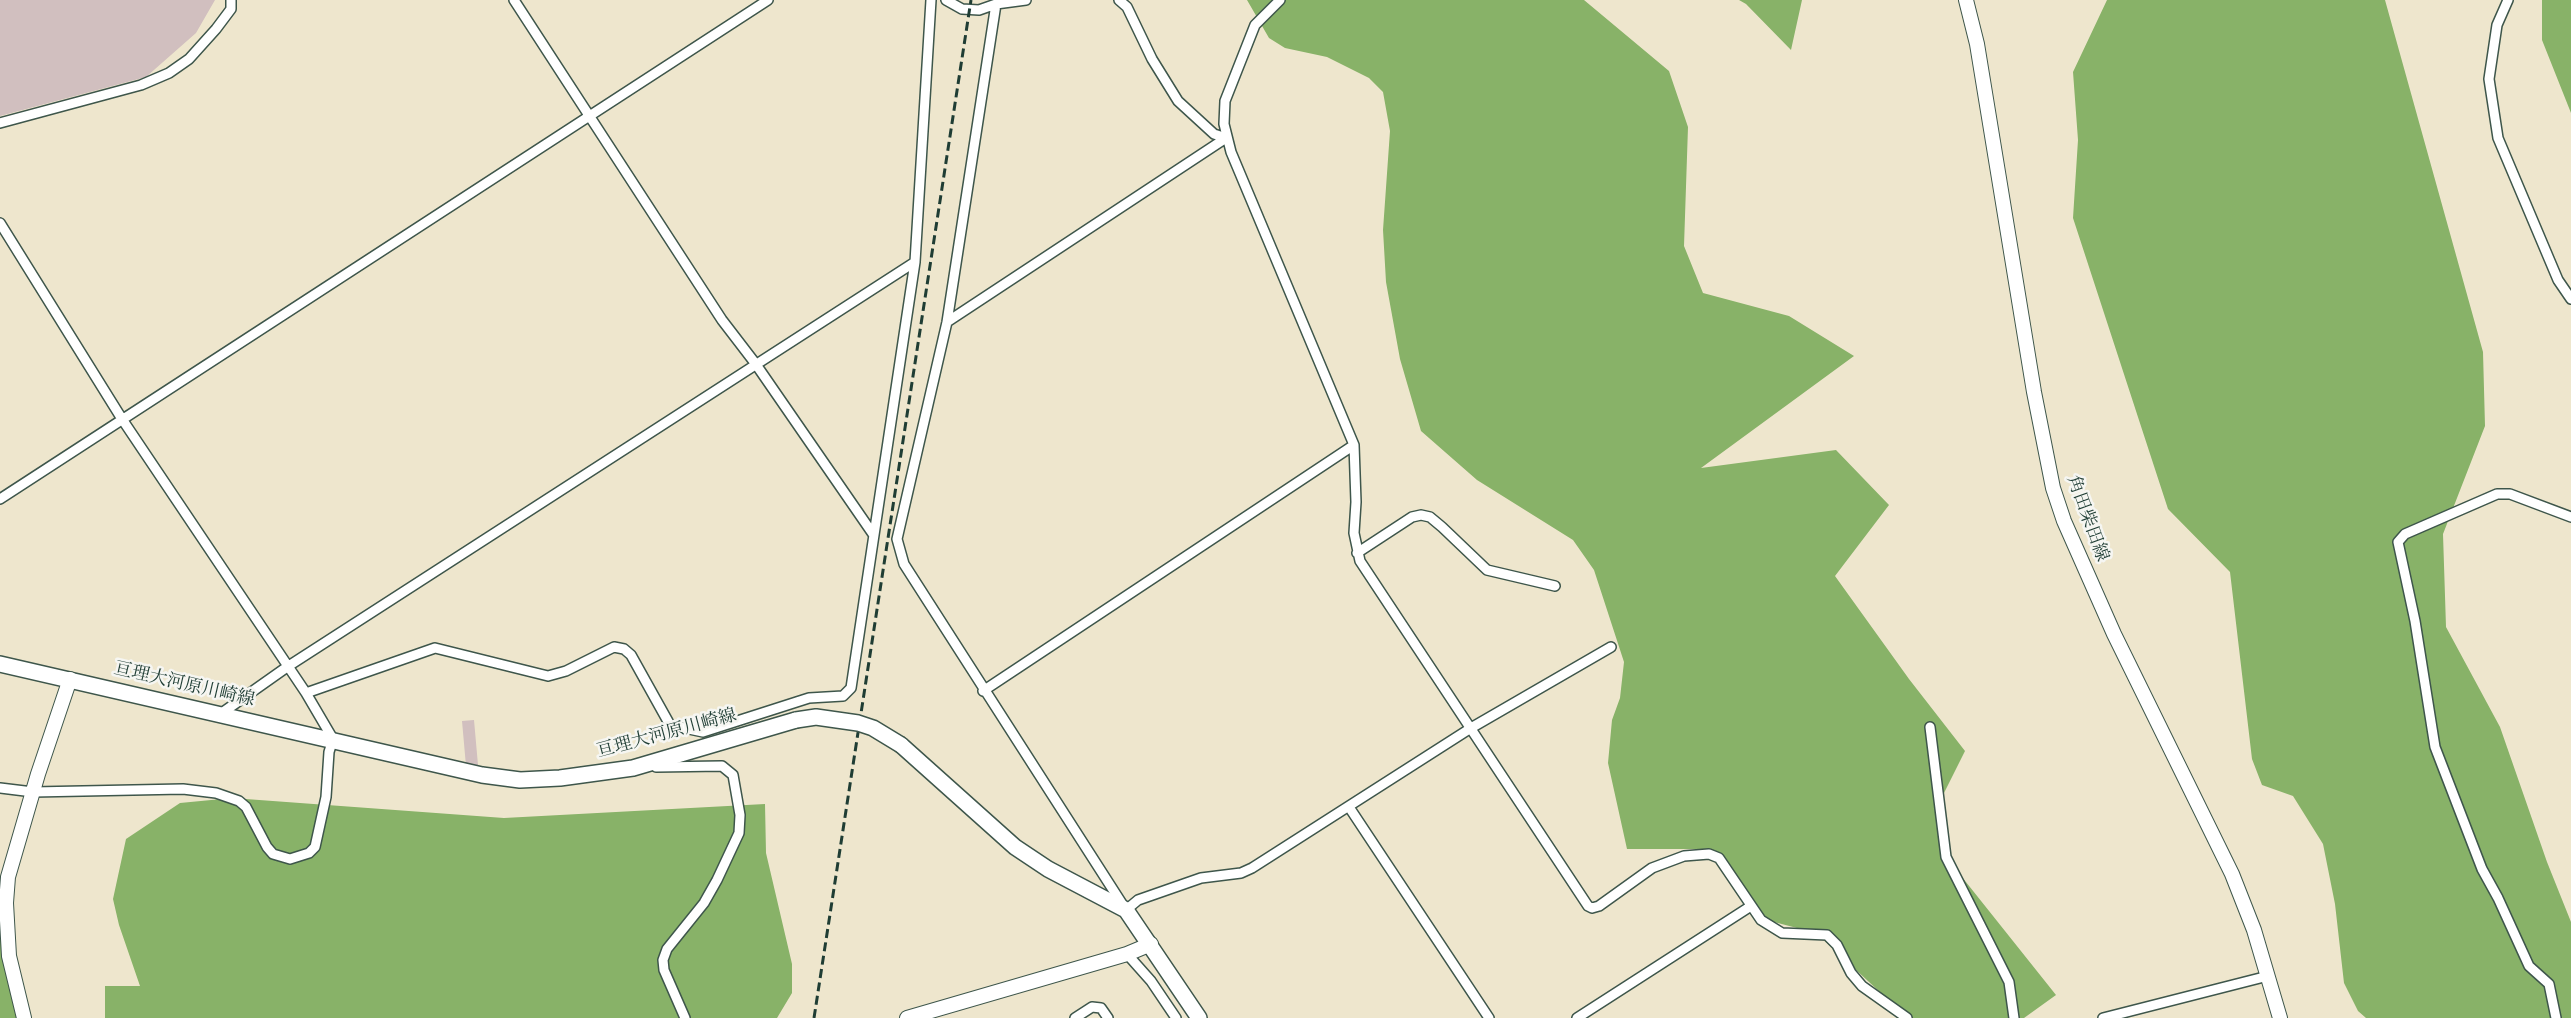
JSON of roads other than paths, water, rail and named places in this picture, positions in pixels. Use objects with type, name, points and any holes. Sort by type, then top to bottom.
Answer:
[{"type":"main road","name":"角田柴田線","points":[[1966,0],[1977,44],[2034,392],[2053,488],[2064,521],[2114,634],[2232,874],[2268,976],[2280,1018]]},
{"type":"main road","name":"亘理大河原川崎線","points":[[0,664],[482,775],[520,780],[578,776],[633,768],[796,720],[816,717],[858,723],[873,728],[901,745],[1015,847],[1048,869],[1126,910],[1140,948],[1199,1018]]},
{"type":"main road","points":[[24,1018],[9,956],[6,903],[14,850],[70,679]]},
{"type":"main road","points":[[907,1018],[935,1014],[1140,948]]},
{"type":"street","points":[[0,123],[141,85],[169,73],[189,59],[216,29],[231,9],[231,0]]},
{"type":"street","points":[[514,0],[591,114],[722,320],[755,363],[873,534]]},
{"type":"street","points":[[0,499],[768,0]]},
{"type":"street","points":[[306,693],[435,648],[548,676],[566,671],[614,647],[631,654],[670,725],[703,732],[809,698],[843,696],[851,688],[915,262],[931,0]]},
{"type":"street","points":[[946,0],[962,9],[979,10],[996,4],[1026,0]]},
{"type":"street","points":[[1119,0],[1127,7],[1156,68],[1178,101],[1214,134],[1226,138]]},
{"type":"street","points":[[1280,0],[1255,25],[1231,84],[1225,101],[1226,138],[1354,444],[1356,502],[1353,533],[1356,553],[1588,906],[1592,908],[1599,906],[1652,868],[1684,856],[1708,854],[1719,858],[1761,920],[1782,933],[1827,935],[1837,945],[1851,973],[1862,986],[1907,1018]]},
{"type":"street","points":[[2508,0],[2497,25],[2489,79],[2498,138],[2558,280],[2571,299]]},
{"type":"street","points":[[996,4],[947,322],[897,539],[904,564],[983,691],[1126,910],[1138,900],[1202,878],[1241,873],[1252,868],[1471,728],[1611,647]]},
{"type":"street","points":[[947,322],[1226,138]]},
{"type":"street","points":[[0,223],[122,419],[306,693],[333,739],[329,752],[326,797],[318,839],[309,853],[290,859],[273,854],[246,807],[222,795],[183,789],[33,792],[0,788]]},
{"type":"street","points":[[219,715],[287,667],[755,363],[915,262]]},
{"type":"street","points":[[983,691],[1354,444]]},
{"type":"street","points":[[2556,1018],[2549,984],[2529,966],[2482,869],[2435,747],[2415,621],[2398,542],[2405,534],[2497,494],[2510,494],[2571,517]]},
{"type":"street","points":[[1356,553],[1412,517],[1430,516],[1487,570],[1555,586]]},
{"type":"street","points":[[1930,727],[1946,857],[2009,982],[2014,1018]]},
{"type":"street","points":[[633,768],[722,766],[733,775],[740,815],[739,833],[704,903],[667,949],[663,960],[664,970],[685,1018]]},
{"type":"street","points":[[1349,807],[1489,1018]]},
{"type":"street","points":[[1577,1018],[1751,906]]},
{"type":"street","points":[[1140,948],[1151,981],[1176,1018]]},
{"type":"street","points":[[2103,1018],[2268,976]]},
{"type":"street","points":[[1075,1018],[1092,1007],[1101,1008],[1108,1018]]},
{"type":"railway","points":[[814,1018],[971,0]]}]
